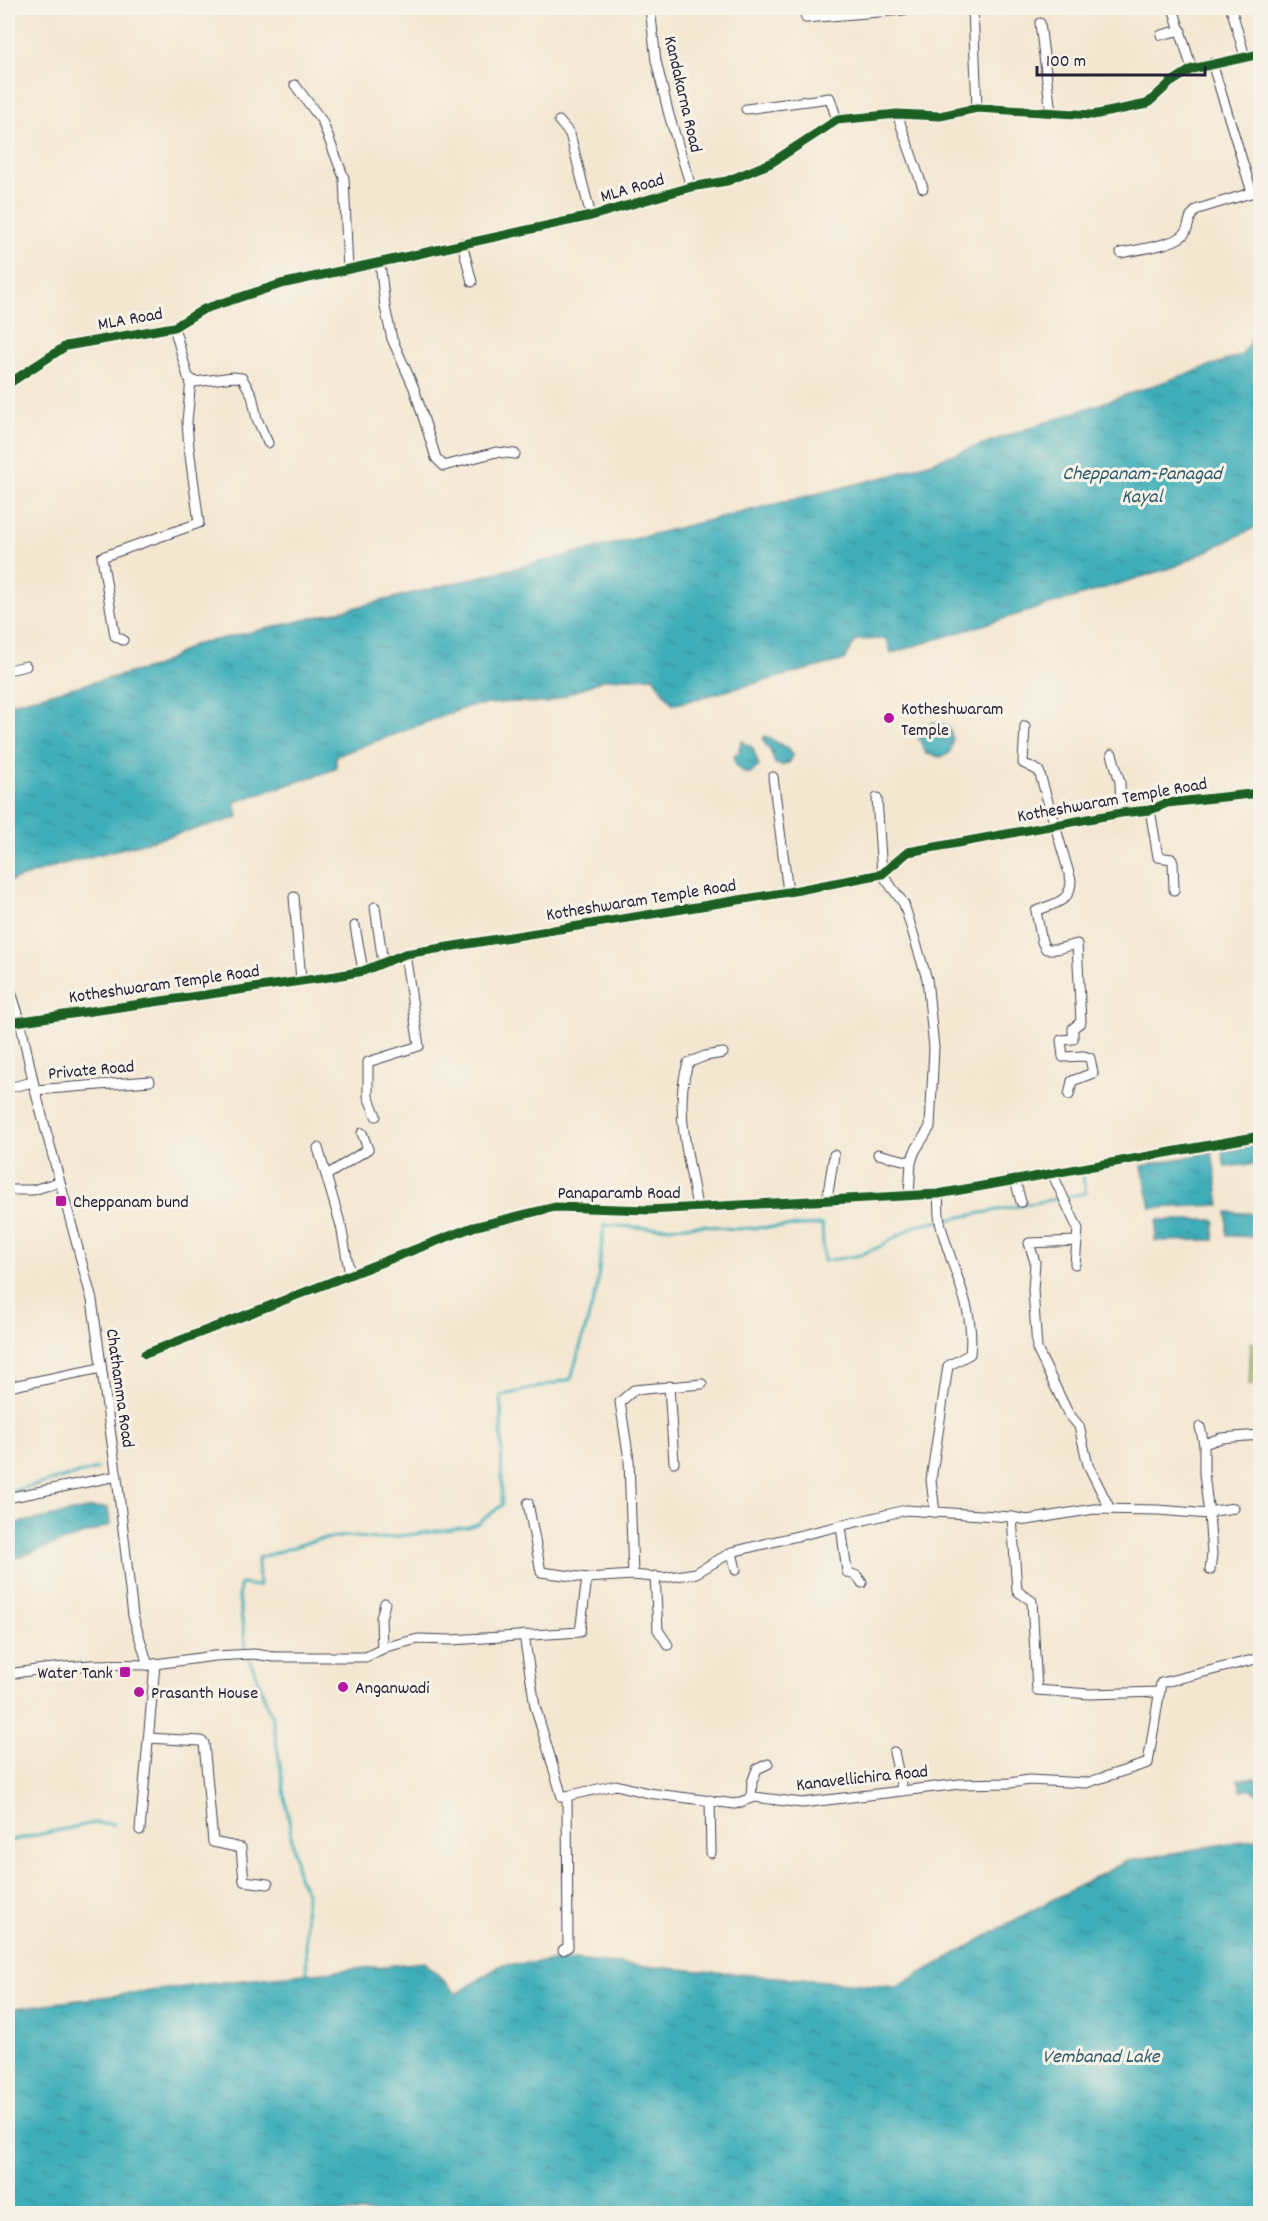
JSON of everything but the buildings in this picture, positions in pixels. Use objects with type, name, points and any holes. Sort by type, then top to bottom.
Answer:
[{"type":"street","name":"Kandakarna Road","points":[[650,8],[659,72],[669,115],[691,187]]},
{"type":"street","points":[[804,8],[806,18],[927,8]]},
{"type":"street","points":[[973,8],[977,108]]},
{"type":"street","points":[[1173,8],[1192,69]]},
{"type":"street","points":[[1231,8],[1245,57]]},
{"type":"street","points":[[1040,23],[1051,113]]},
{"type":"street","points":[[1161,35],[1181,30]]},
{"type":"street","name":"MLA Road","points":[[8,384],[66,346],[174,327],[204,309],[281,284],[591,216],[691,187],[727,180],[771,163],[837,120],[897,114],[940,116],[977,108],[1094,115],[1148,104],[1170,82],[1192,69],[1260,54]]},
{"type":"street","points":[[1121,253],[1175,241],[1185,233],[1191,215],[1198,209],[1257,196],[1251,189],[1212,63]]},
{"type":"street","points":[[295,85],[322,121],[344,178],[348,270]]},
{"type":"street","points":[[746,109],[830,98],[837,120]]},
{"type":"street","points":[[897,114],[923,188]]},
{"type":"street","points":[[559,121],[570,134],[591,216]]},
{"type":"street","points":[[462,243],[472,282]]},
{"type":"street","points":[[380,262],[385,307],[392,339],[414,388],[436,458],[444,466],[496,452],[515,454]]},
{"type":"street","points":[[174,327],[188,377],[195,382],[242,378],[252,395],[257,419],[268,443]]},
{"type":"street","points":[[123,640],[116,636],[102,557],[199,522],[187,422],[191,379]]},
{"type":"street","points":[[8,670],[26,666]]},
{"type":"street","points":[[1025,726],[1023,763],[1039,771],[1068,867],[1071,890],[1066,898],[1036,911],[1042,942],[1046,949],[1077,944],[1081,1022],[1073,1028],[1073,1039],[1061,1041],[1063,1057],[1090,1058],[1093,1073],[1072,1081],[1070,1095]]},
{"type":"street","points":[[1112,754],[1120,782],[1121,813]]},
{"type":"street","points":[[773,777],[788,892]]},
{"type":"street","name":"Kotheshwaram Temple Road","points":[[8,1023],[363,971],[405,954],[788,892],[882,874],[908,852],[1121,813],[1150,810],[1167,802],[1260,793]]},
{"type":"street","points":[[877,798],[882,874],[904,904],[927,979],[933,1036],[930,1127],[911,1162],[909,1194]]},
{"type":"street","points":[[1150,810],[1158,857],[1172,859],[1173,862],[1174,890]]},
{"type":"street","points":[[294,897],[301,980]]},
{"type":"street","points":[[375,907],[383,963]]},
{"type":"street","points":[[356,926],[363,971]]},
{"type":"street","points":[[376,1116],[368,1096],[368,1062],[419,1046],[405,954]]},
{"type":"street","name":"Chathamma Road","points":[[8,982],[20,1020],[34,1086],[92,1300],[117,1476],[133,1616],[152,1665]]},
{"type":"street","points":[[697,1208],[681,1104],[682,1080],[688,1063],[705,1056],[723,1053]]},
{"type":"street","name":"Private Road","points":[[8,1088],[150,1081]]},
{"type":"street","points":[[327,1175],[368,1149],[362,1133]]},
{"type":"street","name":"Panaparamb Road","points":[[144,1354],[473,1227],[555,1208],[649,1210],[938,1194],[1260,1136]]},
{"type":"street","points":[[318,1148],[341,1226],[350,1275]]},
{"type":"street","points":[[878,1154],[911,1162]]},
{"type":"street","points":[[827,1199],[834,1155]]},
{"type":"street","points":[[1053,1173],[1078,1229],[1075,1264]]},
{"type":"street","points":[[1015,1180],[1021,1202]]},
{"type":"street","points":[[8,1190],[33,1190],[59,1182]]},
{"type":"street","points":[[935,1512],[931,1480],[948,1366],[970,1354],[972,1338],[969,1314],[940,1221],[938,1194]]},
{"type":"street","points":[[1077,1241],[1029,1243],[1035,1262],[1033,1290],[1037,1349],[1068,1413],[1079,1426],[1088,1465],[1110,1509]]},
{"type":"street","points":[[8,1387],[101,1368]]},
{"type":"street","points":[[633,1575],[629,1460],[620,1402],[634,1390],[702,1384]]},
{"type":"street","points":[[669,1386],[674,1462]]},
{"type":"street","points":[[1200,1427],[1212,1554],[1210,1570]]},
{"type":"street","points":[[1203,1444],[1221,1438],[1260,1435]]},
{"type":"street","points":[[12,1497],[117,1476]]},
{"type":"street","points":[[528,1503],[541,1572],[587,1578],[633,1575],[663,1578],[696,1573],[732,1552],[906,1510],[1027,1520],[1094,1509],[1158,1509],[1209,1514],[1234,1508]]},
{"type":"street","points":[[1012,1517],[1017,1591],[1032,1601],[1037,1690],[1090,1694],[1160,1692],[1161,1683],[1260,1658]]},
{"type":"street","points":[[841,1526],[847,1572],[857,1576],[862,1583]]},
{"type":"street","points":[[732,1552],[736,1570]]},
{"type":"street","points":[[655,1576],[658,1630],[668,1645]]},
{"type":"street","points":[[8,1674],[50,1667],[108,1664],[152,1665],[214,1656],[254,1654],[274,1657],[366,1657],[382,1649],[418,1639],[451,1640],[580,1632],[587,1578]]},
{"type":"street","points":[[382,1649],[381,1618],[385,1603]]},
{"type":"street","points":[[524,1635],[535,1706],[562,1797],[567,1796],[568,1947],[563,1950]]},
{"type":"street","points":[[140,1830],[152,1665]]},
{"type":"street","name":"Kanavellichira Road","points":[[567,1796],[616,1785],[648,1793],[735,1804],[751,1798],[802,1803],[902,1789],[960,1784],[1010,1783],[1029,1780],[1086,1783],[1148,1763],[1160,1692]]},
{"type":"street","points":[[148,1738],[204,1743],[213,1842],[241,1848],[244,1881],[268,1884]]},
{"type":"street","points":[[894,1752],[902,1789]]},
{"type":"street","points":[[751,1798],[752,1782],[757,1769],[768,1764]]},
{"type":"street","points":[[710,1800],[711,1853]]},
{"type":"green space","points":[[1251,1343],[1260,1343],[1260,1385],[1249,1385]]},
{"type":"water","name":"Cheppanam-Panagad Kayal","points":[[1260,333],[1260,525],[1174,567],[891,653],[887,639],[856,640],[844,660],[673,705],[653,677],[605,679],[547,703],[510,702],[470,706],[336,756],[336,769],[235,802],[238,818],[59,865],[8,882],[8,704],[157,666],[193,645],[300,621],[893,475],[1242,355],[1253,337]]},
{"type":"water","points":[[933,722],[948,726],[953,739],[950,753],[941,757],[926,754],[919,738],[923,729]]},
{"type":"water","points":[[765,736],[788,748],[792,755],[790,762],[782,766],[775,764],[763,740]]},
{"type":"water","points":[[742,741],[753,748],[759,766],[746,774],[737,766],[734,759],[734,756],[741,750],[739,748]]},
{"type":"water","points":[[1259,1145],[1260,1163],[1225,1167],[1222,1151]]},
{"type":"water","points":[[1212,1152],[1220,1205],[1151,1208],[1142,1166]]},
{"type":"water","points":[[1227,1212],[1260,1214],[1260,1237],[1227,1236]]},
{"type":"water","points":[[1157,1220],[1215,1220],[1214,1240],[1155,1241]]},
{"type":"water","points":[[92,1508],[108,1508],[110,1525],[8,1561],[8,1525]]},
{"type":"water","points":[[1254,1778],[1260,1782],[1260,1796],[1250,1788],[1241,1791],[1238,1779]]},
{"type":"water","name":"Vembanad Lake","points":[[1260,1838],[1260,2213],[8,2213],[8,2009],[215,1983],[425,1962],[457,1994],[501,1965],[571,1960],[897,1987],[1031,1911],[1127,1861]]},
{"type":"waterway","points":[[1094,1170],[1111,1167]]},
{"type":"waterway","points":[[246,1648],[239,1598],[240,1584],[259,1586],[258,1558],[316,1540],[347,1536],[377,1539],[468,1527],[479,1523],[502,1505],[501,1396],[571,1379],[597,1288],[604,1225],[648,1228],[704,1225],[733,1229],[822,1225],[824,1261],[856,1256],[877,1248],[915,1226],[1086,1193],[1082,1172],[1084,1172]]},
{"type":"waterway","points":[[8,1492],[97,1469]]},
{"type":"waterway","points":[[250,1659],[273,1721],[298,1877],[307,1892],[305,1904],[307,1978]]},
{"type":"waterway","points":[[8,1841],[94,1823],[114,1824]]},
{"type":"cycle path","points":[[8,384],[66,346],[174,327],[204,309],[281,284],[591,216],[691,187],[727,181],[771,163],[837,120],[897,114],[940,116],[977,108],[1093,115],[1147,104],[1170,83],[1192,69],[1260,54]]},
{"type":"cycle path","points":[[8,1023],[336,976],[363,971],[405,954],[788,892],[882,874],[908,852],[1121,813],[1150,810],[1167,803],[1260,793]]},
{"type":"cycle path","points":[[145,1354],[473,1227],[555,1207],[649,1210],[938,1194],[1260,1136]]},
{"type":"place","name":"Kotheshwaram Temple","points":[[889,718]]},
{"type":"place","name":"Cheppanam bund","points":[[61,1201]]},
{"type":"place","name":"Water Tank","points":[[125,1672]]},
{"type":"place","name":"Anganwadi","points":[[343,1687]]},
{"type":"place","name":"Prasanth House","points":[[139,1692]]}]
